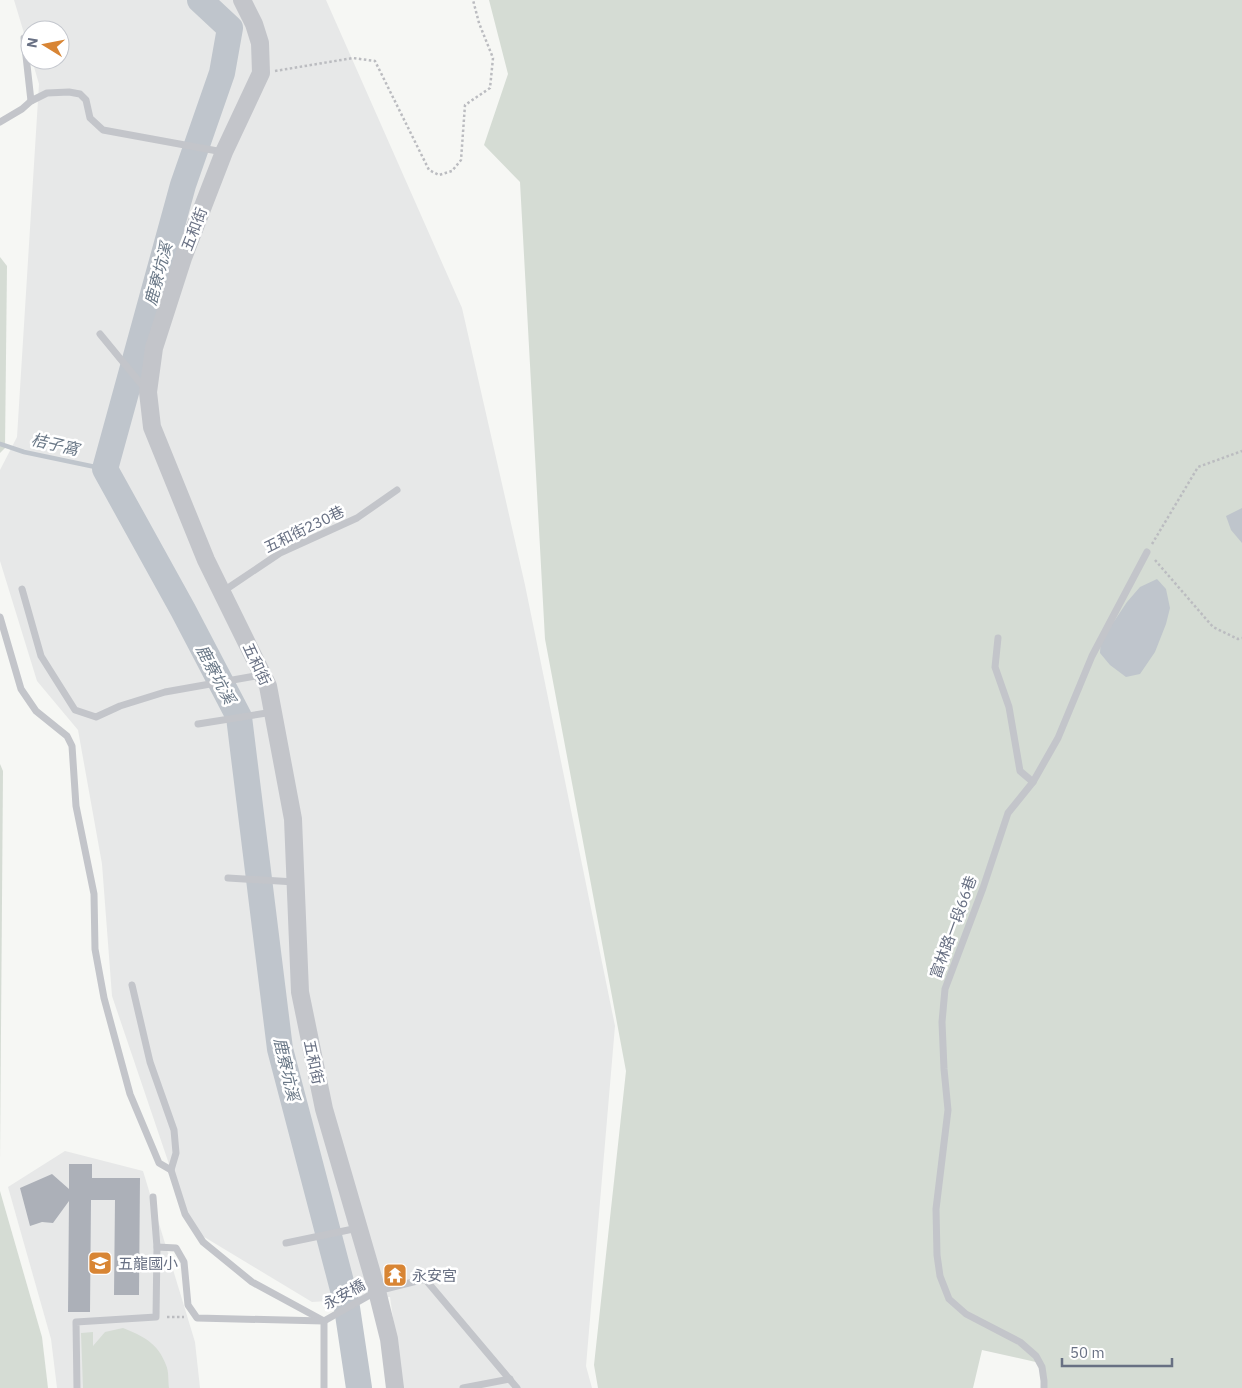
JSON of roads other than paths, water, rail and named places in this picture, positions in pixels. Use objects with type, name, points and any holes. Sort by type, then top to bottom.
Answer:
[{"type":"street","name":"五和街","points":[[242,0],[254,24],[260,43],[260,73],[224,152],[183,258],[154,348],[148,392],[152,427],[206,560],[268,686],[293,819],[300,992],[324,1110],[377,1291],[388,1339],[395,1388]]},
{"type":"lane","points":[[28,70],[31,101]]},
{"type":"lane","points":[[0,122],[22,109],[31,101],[47,93],[69,92],[80,94],[86,100],[90,118],[103,130],[224,152]]},
{"type":"lane","points":[[100,334],[148,392]]},
{"type":"lane","name":"五和街230巷","points":[[222,592],[280,552],[357,518],[397,490]]},
{"type":"lane","name":"富林路一段66巷","points":[[1044,1388],[1042,1367],[1036,1356],[1020,1342],[966,1314],[949,1300],[940,1276],[937,1255],[936,1209],[948,1110],[942,1022],[945,989],[983,888],[1008,813],[1033,782],[1058,738],[1092,656],[1147,552]]},
{"type":"lane","points":[[22,589],[41,656],[75,710],[96,717],[120,706],[165,692],[262,675]]},
{"type":"lane","points":[[0,617],[21,689],[36,711],[67,736],[72,746],[76,806],[94,894],[95,949],[104,998],[130,1094],[159,1163],[171,1170]]},
{"type":"lane","points":[[998,638],[995,667],[1009,707],[1020,772],[1033,782]]},
{"type":"lane","points":[[198,724],[273,712]]},
{"type":"lane","points":[[228,878],[296,882]]},
{"type":"lane","points":[[132,985],[150,1062],[174,1130],[176,1153],[171,1170],[185,1214],[203,1242],[252,1282],[324,1321]]},
{"type":"lane","points":[[76,1388],[76,1322],[156,1317],[157,1247],[153,1197]]},
{"type":"lane","points":[[286,1243],[359,1228]]},
{"type":"lane","points":[[157,1247],[176,1248],[184,1262],[188,1305],[197,1318],[324,1321]]},
{"type":"lane","name":"永安橋","points":[[324,1321],[377,1291],[424,1279],[510,1379]]},
{"type":"lane","points":[[324,1321],[324,1388]]},
{"type":"lane","points":[[463,1388],[510,1379],[517,1388]]},
{"type":"waterway","name":"鹿寮坑溪","points":[[200,0],[230,28],[222,73],[183,185],[105,469],[183,610],[239,717],[280,1049],[346,1301],[359,1388]]},
{"type":"waterway","name":"桔子窩","points":[[0,444],[24,452],[105,469]]},
{"type":"place","name":"五龍國小","points":[[100,1263]]},
{"type":"place","name":"永安宮","points":[[395,1275]]}]
